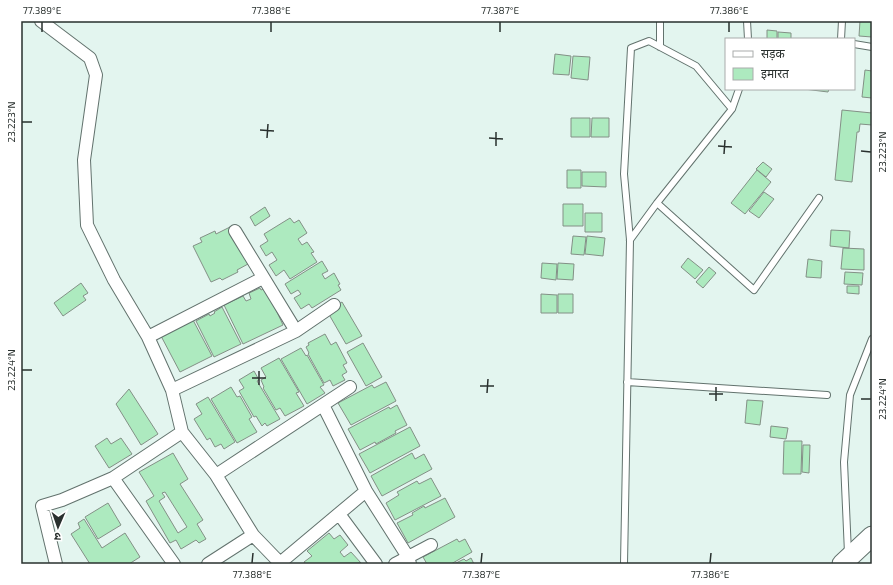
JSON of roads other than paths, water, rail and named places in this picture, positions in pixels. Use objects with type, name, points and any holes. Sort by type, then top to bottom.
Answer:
[{"type":"main road","points":[[845,561],[872,536]]},
{"type":"street","points":[[40,21],[90,58],[96,75],[84,160],[87,225],[114,280],[148,337],[172,390],[182,432],[216,475],[253,535],[280,563],[366,491]]},
{"type":"street","points":[[235,231],[296,331]]},
{"type":"street","points":[[148,337],[263,278]]},
{"type":"street","points":[[172,390],[296,331],[334,305]]},
{"type":"street","points":[[216,475],[350,387]]},
{"type":"street","points":[[323,405],[366,491],[409,561]]},
{"type":"street","points":[[56,564],[42,506],[62,500],[113,478],[182,432]]},
{"type":"street","points":[[113,478],[174,564]]},
{"type":"street","points":[[339,514],[376,564]]},
{"type":"street","points":[[208,564],[253,535]]},
{"type":"street","points":[[395,564],[409,561],[431,545]]},
{"type":"lane","points":[[660,21],[660,47]]},
{"type":"lane","points":[[747,21],[748,38]]},
{"type":"lane","points":[[841,38],[842,21]]},
{"type":"lane","points":[[624,564],[630,240],[624,174],[631,48],[649,41],[696,66],[732,110]]},
{"type":"lane","points":[[855,44],[872,47]]},
{"type":"lane","points":[[630,240],[657,203],[732,110],[739,90]]},
{"type":"lane","points":[[657,203],[754,290],[819,198]]},
{"type":"lane","points":[[845,561],[844,462],[850,395],[872,339]]},
{"type":"lane","points":[[627,382],[827,395]]}]
